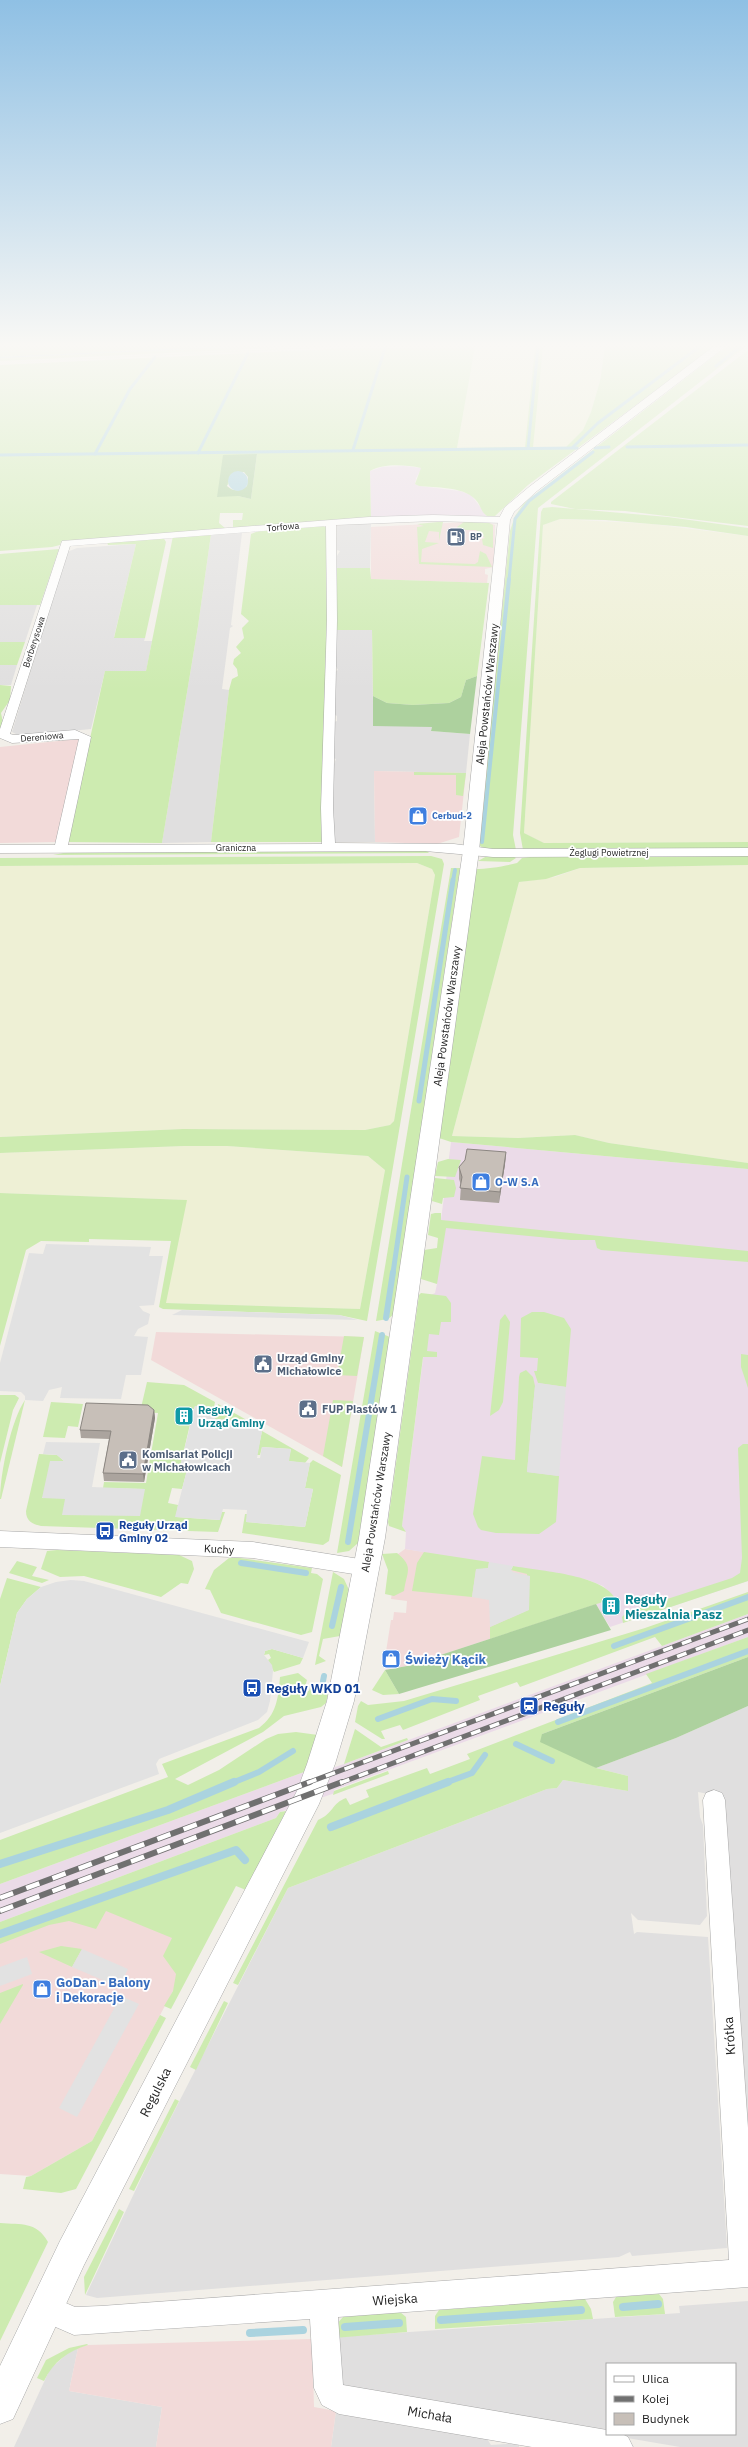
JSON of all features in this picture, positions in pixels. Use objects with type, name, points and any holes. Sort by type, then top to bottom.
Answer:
[{"type":"street","points":[[504,520],[512,507],[570,461]]},
{"type":"street","name":"Torfowa","points":[[64,546],[68,543],[331,523],[433,518],[504,520]]},
{"type":"street","name":"Aleja Powstańców Warszawy","points":[[316,1780],[335,1715],[359,1610],[366,1568],[471,851],[504,520]]},
{"type":"street","points":[[329,848],[327,808],[332,620],[331,523]]},
{"type":"street","name":"Berberysowa","points":[[5,737],[64,546]]},
{"type":"street","name":"Dereniowa","points":[[5,737],[12,739],[80,734],[86,738],[61,849]]},
{"type":"street","name":"Graniczna","points":[[0,849],[425,848],[471,851]]},
{"type":"street","name":"Żeglugi Powietrznej","points":[[471,851],[519,854],[748,852]]},
{"type":"street","name":"Kuchy","points":[[0,1540],[253,1550],[366,1568]]},
{"type":"street","name":"Regulska","points":[[0,2406],[45,2308],[316,1780]]},
{"type":"street","name":"Krótka","points":[[714,1800],[746,2273]]},
{"type":"street","name":"Wiejska","points":[[45,2308],[70,2320],[82,2321],[746,2273]]},
{"type":"street","name":"Michała","points":[[323,2304],[329,2385],[332,2395],[339,2399],[618,2447]]},
{"type":"shaded area","points":[[404,466],[422,468],[416,478],[415,484],[419,486],[460,491],[471,495],[487,516],[371,519],[370,471],[382,467]]},
{"type":"shaded area","points":[[485,521],[495,525],[494,567],[485,569],[485,574],[488,575],[487,583],[371,579],[371,527]]},
{"type":"shaded area","points":[[371,523],[370,568],[337,568],[337,556],[340,551],[337,550],[337,526]]},
{"type":"shaded area","points":[[242,533],[231,625],[233,626],[230,628],[222,689],[229,690],[211,842],[162,843],[198,626],[211,534]]},
{"type":"shaded area","points":[[136,544],[114,637],[145,638],[144,641],[152,641],[146,671],[105,671],[91,729],[20,736],[12,732],[67,552],[77,548]]},
{"type":"shaded area","points":[[0,605],[37,605],[25,642],[0,642]]},
{"type":"shaded area","points":[[336,630],[372,630],[373,706],[432,727],[431,731],[470,734],[466,773],[374,771],[375,842],[331,842],[333,767],[336,759],[333,758],[334,722],[337,721],[337,716],[334,714],[335,672],[338,670],[335,664]]},
{"type":"shaded area","points":[[0,665],[17,665],[11,685],[0,685]]},
{"type":"shaded area","points":[[78,739],[81,740],[57,842],[0,843],[0,747]]},
{"type":"shaded area","name":"Cerbud-2","points":[[374,771],[466,773],[459,837],[437,844],[375,842]]},
{"type":"shaded area","points":[[451,1142],[748,1169],[748,1581],[610,1627],[596,1604],[615,1598],[603,1586],[588,1580],[405,1549],[406,1532],[402,1526],[431,1295],[435,1293],[437,1284],[433,1282]]},
{"type":"shaded area","points":[[46,1244],[151,1247],[149,1256],[163,1256],[154,1305],[139,1306],[143,1311],[150,1314],[148,1324],[138,1329],[134,1336],[148,1337],[141,1375],[126,1375],[121,1399],[60,1398],[62,1387],[49,1390],[43,1401],[25,1400],[25,1396],[21,1392],[0,1391],[0,1363],[29,1253],[43,1254]]},
{"type":"shaded area","points":[[182,1310],[339,1315],[358,1320],[172,1315]]},
{"type":"shaded area","points":[[156,1332],[364,1337],[342,1467],[151,1360]]},
{"type":"shaded area","points":[[538,1383],[566,1387],[559,1476],[527,1472],[535,1386]]},
{"type":"shaded area","points":[[195,1406],[217,1407],[215,1419],[244,1421],[245,1419],[262,1431],[257,1458],[260,1458],[262,1447],[291,1449],[289,1461],[310,1463],[305,1488],[313,1489],[305,1527],[246,1522],[247,1510],[223,1509],[220,1520],[175,1517],[187,1470],[180,1467]]},
{"type":"shaded area","points":[[46,1442],[100,1443],[92,1487],[145,1489],[140,1516],[62,1515],[65,1499],[42,1498],[50,1461],[64,1461],[57,1455],[43,1454]]},
{"type":"shaded area","points":[[405,1549],[478,1560],[615,1598],[407,1666],[385,1670],[392,1664],[385,1658],[391,1620],[393,1620],[394,1612],[406,1613],[407,1601],[391,1599],[398,1554]]},
{"type":"shaded area","points":[[489,1562],[513,1566],[511,1570],[513,1572],[530,1576],[529,1610],[490,1627],[489,1600],[472,1597],[476,1569],[488,1568]]},
{"type":"shaded area","points":[[71,1580],[84,1581],[309,1642],[303,1658],[272,1649],[265,1651],[264,1655],[272,1665],[273,1671],[270,1701],[267,1712],[258,1720],[159,1759],[156,1764],[159,1774],[0,1833],[0,1686],[17,1613],[27,1599],[41,1587],[56,1582]]},
{"type":"shaded area","points":[[748,1614],[748,1637],[334,1790],[335,1793],[280,1812],[276,1818],[0,1922],[0,1884],[304,1772],[302,1778],[344,1764]]},
{"type":"shaded area","points":[[748,1706],[748,2168],[724,1797],[698,1792],[700,1817],[703,1825],[707,1916],[700,1925],[638,1920],[631,1913],[634,1934],[637,1932],[708,1937],[727,2248],[632,2256],[630,2252],[619,2257],[97,2298],[86,2295],[155,2149],[288,1888],[547,1789],[557,1788],[563,1780],[628,1791],[628,1776],[596,1768],[676,1738]]},
{"type":"shaded area","points":[[235,1853],[173,1991],[92,2141],[31,2176],[0,2174],[0,1942]]},
{"type":"shaded area","points":[[82,1949],[128,1969],[119,1987],[72,1967]]},
{"type":"shaded area","points":[[27,1957],[32,1974],[0,1986],[0,1967]]},
{"type":"shaded area","points":[[121,1996],[139,2004],[77,2117],[59,2108]]},
{"type":"shaded area","points":[[748,2301],[748,2447],[680,2447],[610,2435],[736,2435],[736,2363],[606,2363],[606,2434],[346,2390],[340,2382],[338,2337],[680,2313],[679,2306]]},
{"type":"shaded area","points":[[312,2339],[314,2407],[336,2411],[331,2447],[156,2447],[162,2407],[69,2391],[78,2348],[88,2345]]},
{"type":"shaded area","points":[[78,2348],[69,2391],[162,2407],[156,2447],[14,2447],[50,2369],[68,2353]]},
{"type":"shaded area","points":[[336,2411],[486,2437],[491,2445],[519,2443],[519,2447],[331,2447]]},
{"type":"green space","points":[[0,461],[250,461],[217,496],[238,496],[251,499],[256,461],[560,461],[528,485],[495,516],[487,516],[475,499],[463,492],[448,488],[419,486],[415,484],[421,468],[409,466],[388,466],[376,468],[370,471],[371,519],[236,529],[233,527],[233,520],[242,520],[243,513],[220,513],[219,523],[225,528],[223,529],[61,542],[60,545],[52,547],[0,551]]},
{"type":"green space","points":[[222,461],[256,461],[251,499],[238,496],[217,497]],"holes":[[[244,472],[248,477],[247,486],[237,490],[229,488],[227,486],[230,475]]]},
{"type":"green space","points":[[578,461],[598,461],[538,508],[513,835],[516,850],[492,851],[479,845],[482,809],[510,531],[515,516],[524,503]]},
{"type":"green space","points":[[604,461],[748,461],[748,526],[625,511],[575,509],[551,504],[551,502]]},
{"type":"green space","points":[[552,507],[668,517],[748,528],[748,536],[686,527],[605,520],[560,519],[543,525],[524,833],[544,843],[748,842],[748,849],[523,850],[520,833],[541,512],[543,508]]},
{"type":"green space","points":[[560,519],[651,524],[748,536],[748,842],[544,843],[524,833],[543,525]]},
{"type":"green space","points":[[443,522],[439,541],[439,532],[429,531],[425,542],[439,543],[422,549],[421,562],[475,564],[478,562],[480,551],[486,554],[492,567],[419,564],[417,527],[424,526],[417,524]]},
{"type":"green space","points":[[464,522],[487,522],[493,525],[493,548],[483,545],[482,539],[485,538],[476,530],[458,530],[457,527]]},
{"type":"green space","points":[[323,526],[328,528],[325,842],[211,842],[229,690],[232,679],[238,676],[237,669],[233,664],[234,659],[241,653],[236,647],[244,638],[242,628],[249,621],[241,614],[251,534],[261,530]]},
{"type":"green space","points":[[211,534],[198,626],[162,843],[67,842],[105,671],[146,671],[173,536]]},
{"type":"green space","points":[[163,537],[166,542],[145,638],[114,638],[136,544],[108,545],[107,542]]},
{"type":"green space","points":[[59,549],[40,605],[0,605],[0,554]]},
{"type":"green space","points":[[335,568],[370,568],[371,579],[489,583],[477,676],[466,680],[461,697],[449,703],[413,705],[387,703],[373,696],[372,630],[335,630]]},
{"type":"green space","points":[[0,642],[25,642],[17,665],[0,665]]},
{"type":"green space","points":[[477,676],[470,734],[431,731],[432,727],[373,726],[373,696],[387,703],[413,705],[449,703],[461,697],[466,680]]},
{"type":"green space","points":[[0,685],[11,686],[10,700],[1,713],[3,723],[0,733]]},
{"type":"green space","points":[[414,772],[466,773],[463,796],[456,795],[456,775],[414,775]]},
{"type":"green space","points":[[427,851],[429,853],[53,855],[69,852]]},
{"type":"green space","points":[[431,856],[442,859],[444,864],[367,1321],[339,1315],[163,1309],[159,1307],[171,1241],[89,1239],[89,1242],[41,1241],[26,1250],[0,1346],[0,1193],[187,1200],[166,1303],[360,1309],[385,1170],[368,1156],[227,1146],[184,1146],[0,1153],[0,1137],[183,1129],[365,1130],[390,1125],[394,1121],[435,875],[432,869],[417,863],[0,866],[0,858]]},
{"type":"green space","points":[[487,856],[513,856],[516,858],[510,862],[478,861]]},
{"type":"green space","points":[[748,856],[748,865],[580,868],[546,879],[519,882],[452,1136],[518,1138],[575,1135],[609,1143],[748,1163],[748,1169],[451,1142],[439,1138],[476,869],[513,864],[517,863],[522,858],[530,857]]},
{"type":"green space","points":[[417,863],[432,869],[435,875],[394,1121],[390,1125],[365,1130],[183,1129],[0,1137],[0,866]]},
{"type":"green space","points":[[748,865],[748,1163],[609,1143],[575,1135],[518,1138],[452,1136],[519,882],[555,877],[580,868]]},
{"type":"green space","points":[[451,868],[460,868],[393,1315],[388,1319],[376,1321]]},
{"type":"green space","points":[[184,1146],[227,1146],[368,1156],[385,1170],[360,1309],[165,1303],[186,1200],[0,1193],[0,1153]]},
{"type":"green space","points":[[448,1159],[461,1160],[455,1177],[435,1176],[438,1162]]},
{"type":"green space","points":[[435,1178],[454,1180],[456,1188],[454,1197],[443,1198],[442,1204],[432,1201]]},
{"type":"green space","points":[[441,1213],[441,1220],[748,1251],[748,1262],[601,1250],[597,1248],[595,1240],[571,1240],[446,1228],[437,1284],[421,1279],[424,1250],[437,1248],[438,1238],[428,1235],[431,1214]]},
{"type":"green space","points":[[421,1293],[446,1296],[451,1303],[451,1322],[441,1322],[439,1335],[429,1334],[427,1351],[437,1352],[437,1357],[423,1357],[402,1526],[406,1532],[389,1526],[388,1522],[419,1295]]},
{"type":"green space","points":[[532,1312],[544,1312],[564,1318],[571,1329],[566,1387],[538,1383],[534,1371],[537,1371],[538,1358],[520,1357],[521,1318]]},
{"type":"green space","points":[[505,1314],[510,1322],[503,1402],[499,1410],[490,1416],[500,1320]]},
{"type":"green space","points":[[375,1331],[390,1337],[358,1543],[349,1551],[337,1553]]},
{"type":"green space","points":[[344,1336],[364,1337],[357,1376],[337,1375]]},
{"type":"green space","points":[[741,1354],[748,1355],[748,1388],[741,1367]]},
{"type":"green space","points":[[526,1370],[533,1377],[535,1386],[527,1472],[559,1476],[556,1522],[539,1534],[496,1533],[481,1530],[478,1527],[473,1514],[482,1456],[515,1460],[519,1377],[520,1373]]},
{"type":"green space","points":[[147,1382],[184,1385],[215,1402],[214,1407],[195,1406],[194,1409],[181,1408],[179,1419],[191,1420],[180,1467],[187,1470],[182,1489],[172,1488],[168,1503],[178,1505],[176,1517],[219,1520],[221,1512],[225,1512],[218,1532],[41,1526],[30,1522],[26,1511],[39,1454],[57,1455],[64,1461],[42,1498],[145,1489],[103,1488],[104,1482],[146,1483],[158,1413],[140,1412]]},
{"type":"green space","points":[[0,1395],[15,1395],[19,1398],[13,1410],[0,1463]]},
{"type":"green space","points":[[25,1400],[0,1499],[0,1488],[7,1448],[15,1420]]},
{"type":"green space","points":[[333,1400],[353,1401],[342,1467],[323,1456]]},
{"type":"green space","points":[[51,1402],[83,1404],[78,1427],[68,1426],[65,1438],[43,1437]]},
{"type":"green space","points":[[218,1404],[245,1419],[245,1421],[215,1419]]},
{"type":"green space","points":[[262,1431],[309,1458],[305,1463],[288,1461],[291,1449],[262,1447],[260,1455],[257,1455]]},
{"type":"green space","points":[[743,1444],[748,1444],[748,1581],[623,1623],[622,1617],[627,1612],[732,1578],[740,1573],[742,1558],[738,1448]]},
{"type":"green space","points":[[313,1460],[341,1475],[329,1541],[323,1545],[242,1533],[245,1514],[248,1514],[246,1522],[305,1527],[313,1489],[305,1488],[310,1463]]},
{"type":"green space","points":[[57,1550],[179,1555],[192,1561],[194,1569],[188,1584],[181,1583],[161,1597],[84,1576],[60,1577],[41,1569],[47,1551]]},
{"type":"green space","points":[[424,1552],[489,1562],[488,1568],[476,1570],[472,1597],[412,1591],[417,1563]]},
{"type":"green space","points":[[397,1553],[406,1562],[408,1574],[404,1591],[394,1596],[385,1594],[388,1570],[382,1554]]},
{"type":"green space","points":[[229,1558],[240,1558],[312,1568],[311,1573],[317,1574],[323,1579],[312,1632],[301,1635],[221,1613],[210,1590],[205,1589],[214,1570]]},
{"type":"green space","points":[[17,1561],[37,1567],[32,1576],[49,1580],[42,1583],[9,1573]]},
{"type":"green space","points":[[513,1566],[553,1572],[583,1579],[608,1590],[615,1598],[490,1639],[490,1627],[528,1610],[527,1574],[511,1570]]},
{"type":"green space","points":[[333,1572],[344,1579],[349,1590],[340,1636],[323,1639],[319,1656],[326,1661],[315,1665]]},
{"type":"green space","points":[[7,1578],[41,1587],[27,1599],[17,1613],[0,1686],[0,1599]]},
{"type":"green space","points":[[748,1592],[748,1614],[662,1646],[655,1637],[520,1687],[517,1682],[478,1696],[480,1700],[403,1730],[400,1725],[381,1731],[385,1739],[382,1739],[355,1722],[358,1706],[361,1701],[368,1705],[404,1701],[645,1628]]},
{"type":"green space","points":[[596,1604],[611,1630],[399,1694],[385,1670],[407,1666]]},
{"type":"green space","points":[[748,1637],[748,1657],[542,1734],[596,1768],[628,1776],[628,1791],[563,1780],[557,1788],[547,1789],[288,1888],[238,1985],[233,1983],[318,1820],[327,1815],[341,1800],[346,1798],[350,1805],[369,1797],[366,1790],[427,1768],[430,1774],[470,1759],[467,1754],[652,1683],[646,1674]]},
{"type":"green space","points":[[272,1649],[303,1658],[300,1664],[274,1672],[268,1660],[271,1658],[269,1654],[264,1655],[265,1651]]},
{"type":"green space","points":[[748,1657],[748,1706],[676,1738],[596,1768],[540,1742],[542,1734]]},
{"type":"green space","points":[[385,1670],[399,1694],[383,1695],[372,1690]]},
{"type":"green space","points":[[298,1673],[307,1680],[304,1690],[309,1691],[311,1684],[328,1694],[326,1703],[321,1707],[284,1716],[263,1732],[175,1779],[188,1785],[219,1770],[266,1739],[278,1734],[296,1732],[318,1735],[304,1772],[0,1884],[0,1840],[168,1777],[162,1764],[259,1728],[270,1717],[276,1706],[280,1677]]},
{"type":"green space","points":[[355,1729],[381,1747],[407,1738],[408,1740],[344,1764]]},
{"type":"green space","points":[[388,1771],[389,1774],[333,1795],[334,1791]]},
{"type":"green space","points":[[286,1811],[246,1890],[236,1886],[171,2009],[164,2006],[173,1991],[176,1974],[163,1956],[172,1938],[106,1911],[96,1929],[69,1921],[49,1925],[0,1944],[0,1922],[276,1818],[280,1812]]},
{"type":"green space","points":[[61,1946],[82,1949],[72,1967],[39,1952]]},
{"type":"green space","points":[[23,1985],[0,2024],[0,1993]]},
{"type":"green space","points":[[224,2001],[228,2003],[196,2070],[190,2067]]},
{"type":"green space","points":[[160,2015],[166,2018],[76,2189],[61,2193],[23,2189],[26,2177],[31,2176],[92,2141]]},
{"type":"green space","points":[[175,2099],[179,2101],[134,2191],[129,2189]]},
{"type":"green space","points":[[119,2209],[124,2212],[85,2295],[84,2277]]},
{"type":"green space","points":[[0,2223],[28,2225],[39,2230],[48,2242],[0,2341]]},
{"type":"green space","points":[[659,2294],[663,2299],[665,2314],[615,2317],[613,2302],[616,2297]]},
{"type":"green space","points":[[585,2299],[591,2309],[593,2319],[435,2329],[435,2316],[439,2310]]},
{"type":"green space","points":[[400,2312],[406,2317],[407,2332],[334,2338],[336,2325],[343,2317]]},
{"type":"green space","points":[[88,2345],[74,2350],[62,2358],[52,2368],[44,2381],[37,2378],[46,2360],[69,2348]]},
{"type":"water","points":[[238,471],[245,474],[248,481],[245,488],[238,491],[231,488],[228,481],[231,474]]},
{"type":"building","name":"O-W S.A","points":[[467,1149],[506,1152],[500,1192],[460,1188],[462,1177],[459,1167],[465,1160]]},
{"type":"building","name":"Komisariat Policji w Michałowicach","points":[[86,1403],[148,1405],[154,1410],[143,1474],[103,1473],[111,1431],[80,1430]]},
{"type":"waterway","points":[[509,580],[515,519],[529,501],[581,461]]},
{"type":"waterway","points":[[482,842],[509,579]]},
{"type":"waterway","points":[[453,881],[455,870]]},
{"type":"waterway","points":[[419,1101],[453,880]]},
{"type":"waterway","points":[[393,1273],[407,1177]]},
{"type":"waterway","points":[[386,1318],[393,1272]]},
{"type":"waterway","points":[[348,1542],[382,1335]]},
{"type":"waterway","points":[[241,1563],[306,1573]]},
{"type":"waterway","points":[[332,1626],[341,1587]]},
{"type":"waterway","points":[[614,1646],[748,1597]]},
{"type":"waterway","points":[[558,1722],[748,1651]]},
{"type":"waterway","points":[[323,1681],[324,1676]]},
{"type":"waterway","points":[[378,1719],[432,1699],[456,1701]]},
{"type":"waterway","points":[[516,1744],[552,1761]]},
{"type":"waterway","points":[[232,1783],[259,1772],[293,1751]]},
{"type":"waterway","points":[[445,1783],[472,1773],[485,1755]]},
{"type":"waterway","points":[[0,1864],[168,1810],[234,1782]]},
{"type":"waterway","points":[[331,1827],[448,1782]]},
{"type":"waterway","points":[[0,1934],[236,1850],[245,1860]]},
{"type":"waterway","points":[[623,2307],[658,2304]]},
{"type":"waterway","points":[[441,2320],[581,2310]]},
{"type":"waterway","points":[[345,2327],[399,2323]]},
{"type":"waterway","points":[[250,2333],[303,2330]]},
{"type":"railway","points":[[307,1783],[748,1619]]},
{"type":"railway","points":[[340,1783],[748,1630]]},
{"type":"railway","points":[[0,1898],[310,1782]]},
{"type":"railway","points":[[0,1911],[342,1782]]},
{"type":"place","name":"BP","points":[[456,537]]},
{"type":"place","name":"Cerbud-2","points":[[418,816]]},
{"type":"place","name":"O-W S.A","points":[[481,1182]]},
{"type":"place","name":"Urząd Gminy Michałowice","points":[[263,1364]]},
{"type":"place","name":"FUP Piastów 1","points":[[308,1409]]},
{"type":"place","name":"Reguły Urząd Gminy","points":[[184,1416]]},
{"type":"place","name":"Komisariat Policji w Michałowicach","points":[[128,1460]]},
{"type":"place","name":"Reguły Urząd Gminy 02","points":[[105,1531]]},
{"type":"place","name":"Reguły Mieszalnia Pasz","points":[[611,1606]]},
{"type":"place","name":"Świeży Kącik","points":[[391,1659]]},
{"type":"place","name":"Reguły WKD 01","points":[[252,1688]]},
{"type":"place","name":"Reguły","points":[[529,1706]]},
{"type":"place","name":"GoDan - Balony i Dekoracje","points":[[42,1989]]}]
